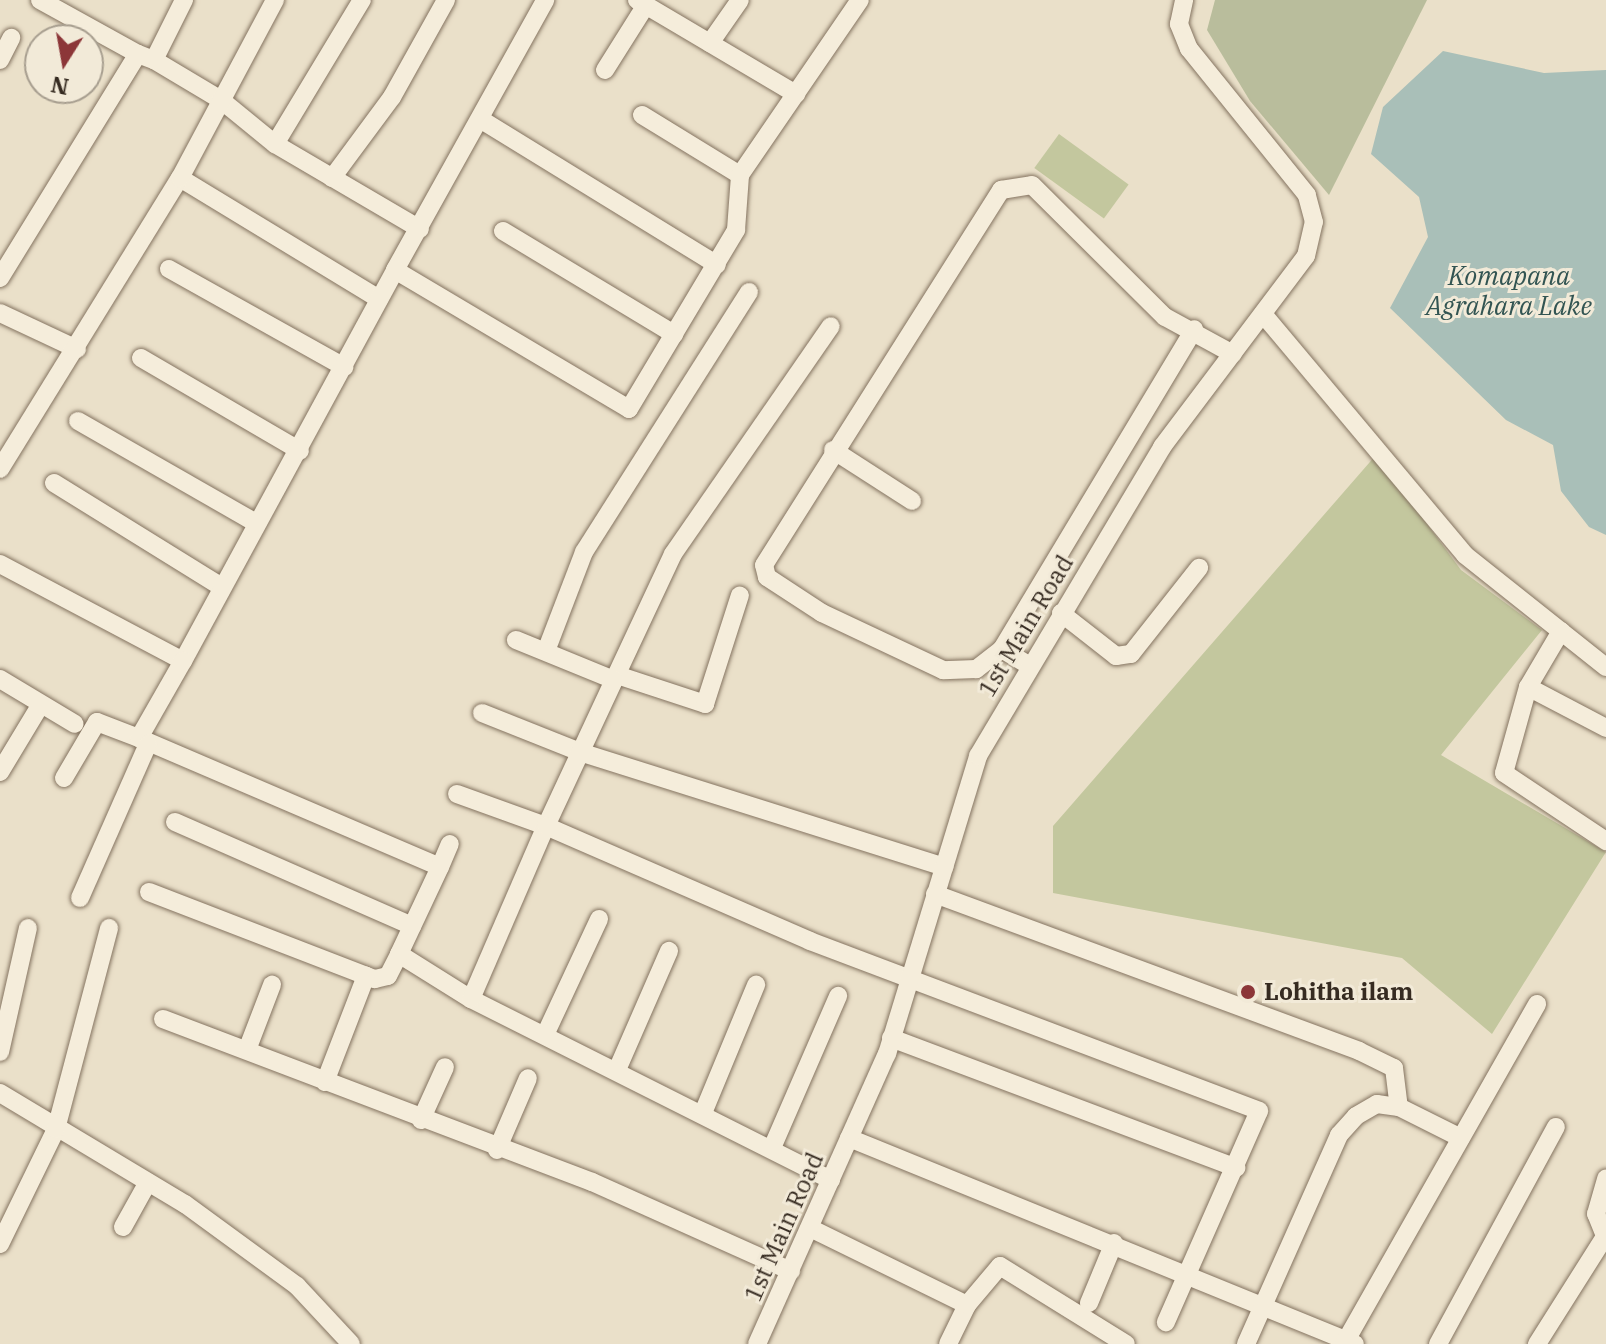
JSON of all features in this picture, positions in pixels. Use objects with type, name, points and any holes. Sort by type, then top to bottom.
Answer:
[{"type":"street","points":[[40,0],[221,100],[275,144],[420,229]]},
{"type":"street","points":[[0,278],[184,0]]},
{"type":"street","points":[[0,469],[180,178],[275,0]]},
{"type":"street","points":[[275,144],[362,0]]},
{"type":"street","points":[[332,178],[392,97],[446,0]]},
{"type":"street","points":[[80,898],[143,741],[220,586],[300,451],[379,299],[545,0]]},
{"type":"street","points":[[710,43],[740,0]]},
{"type":"street","points":[[395,270],[629,409],[736,230],[740,175],[860,0]]},
{"type":"street","name":"1st Main Road","points":[[757,1344],[891,1038],[978,756],[1162,447],[1306,256],[1314,222],[1307,195],[1189,49],[1179,24],[1184,0]]},
{"type":"street","points":[[605,70],[642,3],[796,94]]},
{"type":"street","points":[[0,60],[11,38]]},
{"type":"street","points":[[642,115],[740,175]]},
{"type":"street","points":[[480,119],[717,265]]},
{"type":"street","points":[[180,178],[379,299]]},
{"type":"street","points":[[1194,329],[1002,649],[976,669],[943,670],[822,613],[767,577],[766,552],[1001,190],[1015,182],[1032,185],[1165,317],[1194,329],[1233,354]]},
{"type":"street","points":[[503,231],[674,334]]},
{"type":"street","points":[[169,269],[344,367]]},
{"type":"street","points":[[546,651],[584,552],[749,292]]},
{"type":"street","points":[[0,313],[77,349]]},
{"type":"street","points":[[1263,314],[1465,555],[1606,667]]},
{"type":"street","points":[[471,999],[546,826],[673,554],[831,326]]},
{"type":"street","points":[[141,358],[300,451]]},
{"type":"street","points":[[78,421],[256,523]]},
{"type":"street","points":[[833,450],[912,501]]},
{"type":"street","points":[[54,483],[220,586]]},
{"type":"street","points":[[0,564],[183,661]]},
{"type":"street","points":[[1061,613],[1116,656],[1131,654],[1199,568]]},
{"type":"street","points":[[516,640],[616,678],[705,704],[740,595]]},
{"type":"street","points":[[1561,631],[1528,687],[1504,773],[1606,841]]},
{"type":"street","points":[[1002,649],[1030,666]]},
{"type":"street","points":[[0,679],[75,724]]},
{"type":"street","points":[[1528,687],[1606,728]]},
{"type":"street","points":[[0,772],[41,704]]},
{"type":"street","points":[[482,713],[580,752],[944,867]]},
{"type":"street","points":[[64,778],[97,722],[440,867]]},
{"type":"street","points":[[457,794],[546,826],[910,976],[1254,1107],[1260,1121],[1166,1322]]},
{"type":"street","points":[[175,822],[412,926]]},
{"type":"street","points":[[149,892],[383,980],[399,954],[450,844]]},
{"type":"street","points":[[935,894],[1359,1051],[1394,1068],[1399,1107]]},
{"type":"street","points":[[545,1035],[599,919]]},
{"type":"street","points":[[0,1052],[28,928]]},
{"type":"street","points":[[0,1244],[56,1129],[109,928]]},
{"type":"street","points":[[617,1070],[669,951]]},
{"type":"street","points":[[399,954],[471,999],[831,1180]]},
{"type":"street","points":[[325,1082],[366,976]]},
{"type":"street","points":[[247,1050],[272,985]]},
{"type":"street","points":[[703,1113],[756,985]]},
{"type":"street","points":[[772,1148],[838,996]]},
{"type":"street","points":[[849,1138],[1190,1273],[1348,1343],[1537,1004]]},
{"type":"street","points":[[163,1019],[497,1150],[592,1182],[791,1271]]},
{"type":"street","points":[[891,1038],[1236,1168]]},
{"type":"street","points":[[421,1120],[445,1067]]},
{"type":"street","points":[[497,1150],[528,1078]]},
{"type":"street","points":[[0,1093],[148,1182],[297,1286],[351,1344]]},
{"type":"street","points":[[1246,1344],[1339,1135],[1377,1104],[1399,1107],[1461,1138]]},
{"type":"street","points":[[1438,1344],[1556,1127]]},
{"type":"street","points":[[1537,1344],[1606,1236],[1596,1214],[1606,1178]]},
{"type":"street","points":[[123,1227],[148,1182]]},
{"type":"street","points":[[810,1228],[967,1305]]},
{"type":"street","points":[[1089,1303],[1114,1243]]},
{"type":"street","points":[[948,1344],[967,1305],[1000,1266],[1126,1344]]},
{"type":"green space","points":[[1215,0],[1427,0],[1329,195],[1250,101],[1207,30]]},
{"type":"green space","points":[[1059,134],[1129,185],[1104,219],[1034,168]]},
{"type":"green space","points":[[1376,455],[1461,570],[1542,630],[1441,755],[1606,852],[1492,1034],[1402,958],[1053,893],[1053,826]]},
{"type":"water","name":"Komapana Agrahara Lake","points":[[1443,51],[1544,73],[1606,70],[1606,535],[1589,527],[1561,491],[1553,445],[1506,420],[1390,308],[1428,237],[1419,197],[1371,154],[1383,107]]},
{"type":"place","name":"Lohitha ilam","points":[[1248,992]]}]
